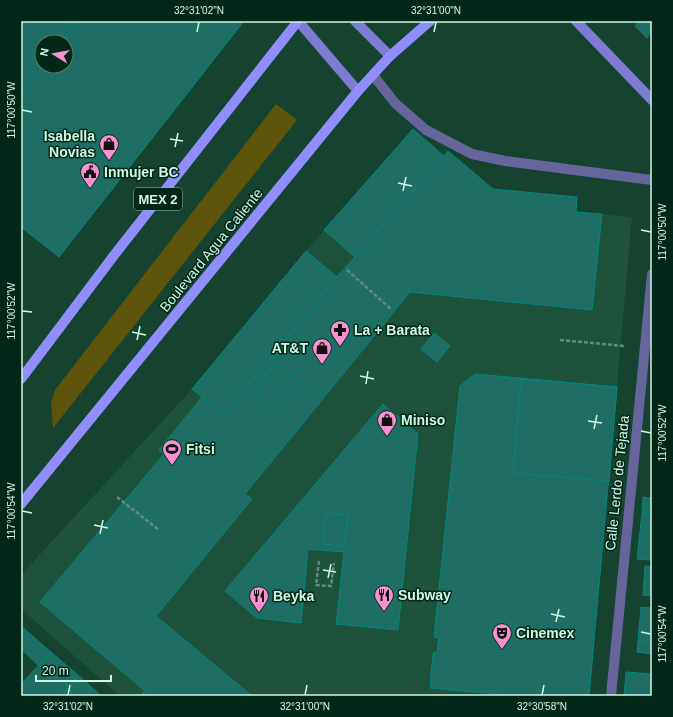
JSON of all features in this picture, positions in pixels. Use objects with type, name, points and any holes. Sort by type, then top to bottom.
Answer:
[{"type":"main road","points":[[298,21],[358,91]]},
{"type":"main road","name":"MEX 2","points":[[21,379],[115,254],[298,21]]},
{"type":"main road","points":[[356,21],[390,56]]},
{"type":"main road","name":"Boulevard Agua Caliente","points":[[21,504],[358,91],[390,56],[430,21]]},
{"type":"main road","points":[[576,21],[652,100]]},
{"type":"street","points":[[373,75],[395,103],[426,130],[472,154],[505,161],[652,180]]},
{"type":"street","name":"Calle Lerdo de Tejada","points":[[611,696],[652,274]]},
{"type":"path","points":[[347,270],[391,309]]},
{"type":"path","points":[[560,340],[624,346]]},
{"type":"path","points":[[117,497],[159,530]]},
{"type":"path","points":[[319,561],[316,585],[332,586],[334,563]]},
{"type":"shaded area","points":[[276,104],[297,120],[53,428],[51,402],[55,390]]},
{"type":"shaded area","points":[[413,129],[443,156],[448,151],[493,189],[577,197],[576,212],[632,217],[589,696],[120,696],[21,609],[21,575],[192,389],[306,251]]},
{"type":"building","points":[[21,21],[79,21],[68,34],[34,34],[34,74],[37,74],[21,94]]},
{"type":"building","points":[[79,21],[244,21],[59,257],[21,227],[21,94],[37,74],[74,74],[74,34],[68,34]]},
{"type":"building","points":[[639,21],[652,21],[652,31],[647,38],[635,26]]},
{"type":"building","points":[[413,129],[444,156],[355,257],[324,230]]},
{"type":"building","points":[[448,151],[493,189],[577,197],[576,212],[602,214],[592,310],[410,292],[245,494],[252,499],[156,616],[252,696],[140,696],[145,691],[40,602],[164,454],[159,450],[202,397],[224,415],[337,277]]},
{"type":"building","points":[[306,251],[337,277],[224,415],[192,389]]},
{"type":"building","points":[[434,333],[450,346],[437,362],[421,349]]},
{"type":"building","points":[[276,363],[305,386],[294,399],[285,391],[272,406],[253,390]]},
{"type":"building","points":[[475,374],[617,387],[589,696],[516,696],[430,688],[433,653],[437,652],[439,638],[434,637],[460,386]]},
{"type":"building","points":[[521,379],[617,387],[609,481],[513,473]]},
{"type":"building","points":[[383,404],[418,434],[398,630],[336,624],[344,552],[308,549],[301,623],[257,618],[225,591]]},
{"type":"building","points":[[643,497],[651,498],[649,513],[642,513]]},
{"type":"building","points":[[326,513],[348,515],[344,546],[323,544]]},
{"type":"building","points":[[642,513],[652,514],[652,560],[637,559]]},
{"type":"building","points":[[645,566],[652,567],[652,596],[643,595]]},
{"type":"building","points":[[641,607],[652,608],[652,642],[638,641]]},
{"type":"building","points":[[21,626],[51,652],[38,665],[21,649]]},
{"type":"building","points":[[638,641],[652,642],[652,654],[637,652]]},
{"type":"building","points":[[51,652],[79,676],[61,696],[24,696],[21,693],[21,684]]},
{"type":"building","points":[[626,672],[652,674],[652,696],[624,696]]},
{"type":"building","points":[[79,676],[88,684],[101,696],[61,696]]},
{"type":"place","name":"Isabella Novias","points":[[109,161]]},
{"type":"place","name":"Inmujer BC","points":[[90,189]]},
{"type":"place","name":"La + Barata","points":[[340,347]]},
{"type":"place","name":"AT&T","points":[[322,365]]},
{"type":"place","name":"Miniso","points":[[387,437]]},
{"type":"place","name":"Fitsi","points":[[172,466]]},
{"type":"place","name":"Subway","points":[[384,612]]},
{"type":"place","name":"Beyka","points":[[259,613]]},
{"type":"place","name":"Cinemex","points":[[502,650]]}]
